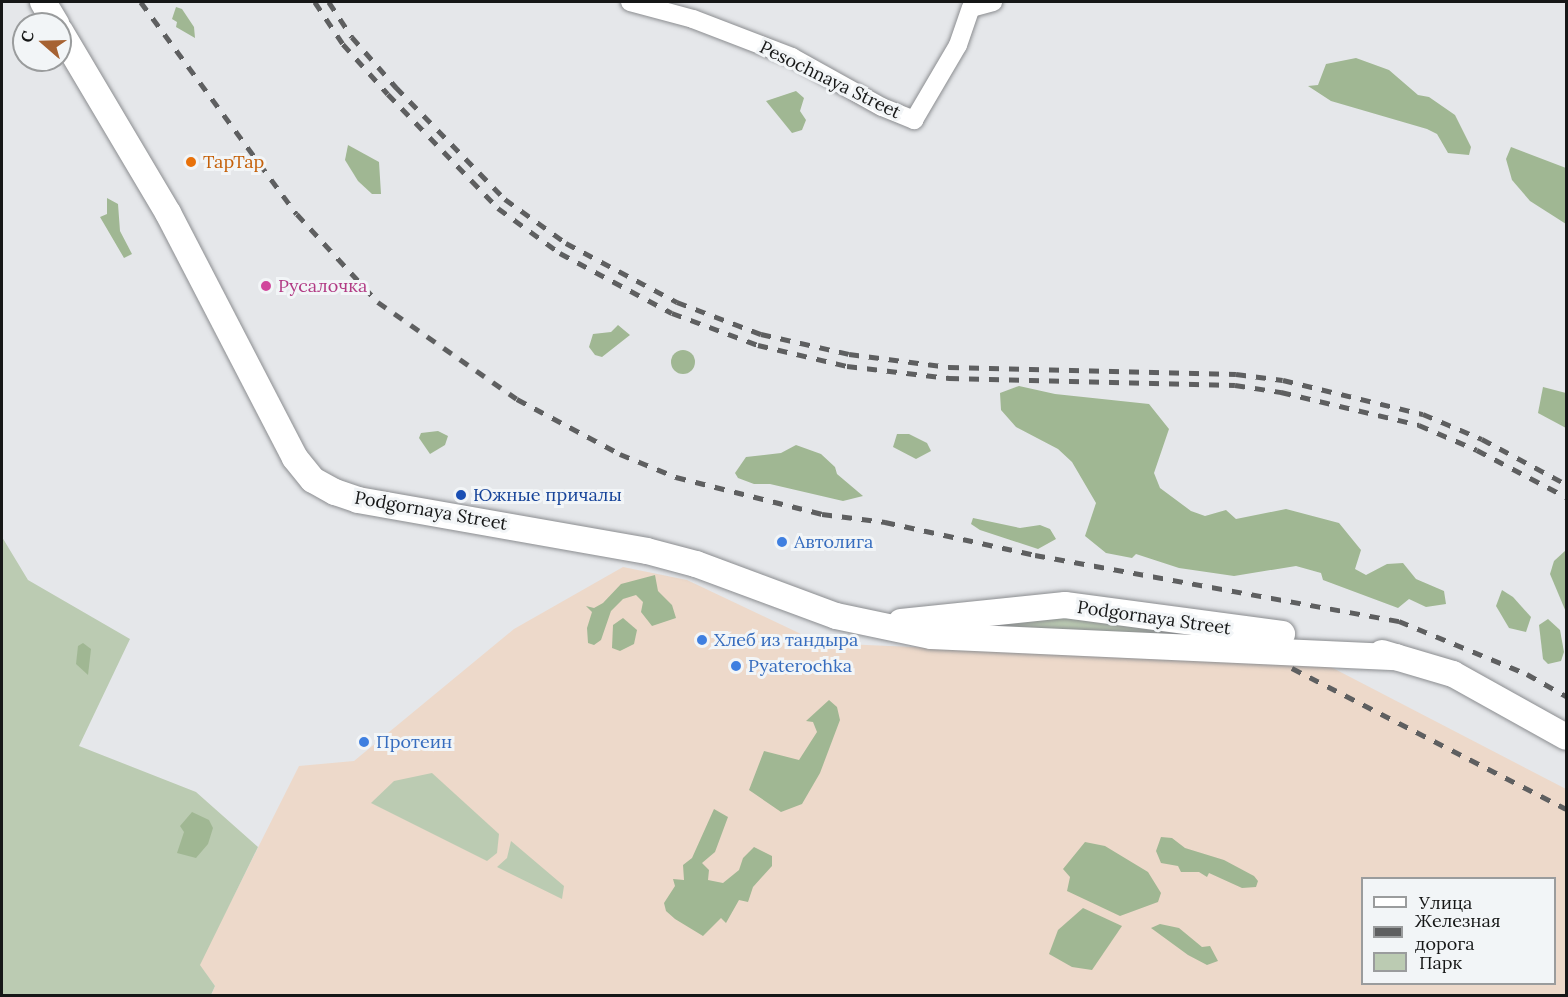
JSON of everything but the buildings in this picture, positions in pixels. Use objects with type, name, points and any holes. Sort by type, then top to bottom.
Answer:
[{"type":"main road","name":"Podgornaya Street","points":[[72,51],[168,213],[295,458],[314,480],[358,500],[646,551],[706,568],[817,610],[931,636],[1397,657]]},
{"type":"main road","name":"Podgornaya Street","points":[[874,624],[1065,605],[1231,629],[1325,638],[1453,674],[1566,737]]},
{"type":"street","name":"Pesochnaya Street","points":[[630,2],[693,19],[792,57],[882,107],[914,120],[958,45],[971,8],[993,2]]},
{"type":"shaded area","points":[[623,567],[687,580],[820,643],[1327,665],[1566,789],[1566,995],[211,996],[215,986],[199,965],[299,766],[354,761],[514,629]]},
{"type":"green space","points":[[176,7],[182,9],[194,27],[195,38],[176,27],[177,22],[172,19]]},
{"type":"green space","points":[[1356,58],[1389,70],[1418,95],[1429,97],[1455,115],[1471,147],[1469,155],[1448,153],[1437,134],[1427,129],[1331,101],[1308,86],[1318,85],[1326,64]]},
{"type":"green space","points":[[796,91],[804,98],[800,111],[806,120],[802,130],[792,133],[766,101]]},
{"type":"green space","points":[[348,145],[379,162],[381,194],[372,194],[358,181],[345,160]]},
{"type":"green space","points":[[1511,147],[1566,168],[1566,224],[1530,201],[1512,180],[1506,159]]},
{"type":"green space","points":[[107,198],[118,204],[120,231],[132,254],[124,258],[100,217],[107,214]]},
{"type":"green space","points":[[618,325],[630,335],[602,357],[595,355],[589,347],[593,334],[611,332]]},
{"type":"green space","points":[[683,350],[692,353],[695,362],[692,371],[683,374],[674,371],[671,362],[674,353]]},
{"type":"green space","points":[[1019,386],[1055,394],[1149,404],[1169,429],[1154,473],[1160,488],[1191,511],[1205,516],[1226,510],[1236,519],[1286,509],[1339,523],[1361,550],[1355,569],[1366,575],[1387,564],[1403,563],[1416,579],[1444,591],[1446,604],[1426,607],[1409,599],[1398,608],[1323,580],[1321,573],[1296,566],[1234,576],[1179,568],[1136,554],[1132,558],[1106,553],[1085,536],[1096,503],[1072,462],[1058,449],[1016,427],[1001,410],[1000,393]]},
{"type":"green space","points":[[1543,387],[1566,393],[1566,428],[1538,413]]},
{"type":"green space","points":[[438,431],[448,436],[445,445],[430,454],[419,438],[421,433]]},
{"type":"green space","points":[[897,434],[909,434],[927,443],[931,451],[916,459],[893,447]]},
{"type":"green space","points":[[796,445],[821,454],[835,467],[837,474],[863,496],[843,501],[770,484],[754,484],[738,478],[735,473],[746,457],[781,453]]},
{"type":"green space","points":[[973,518],[1020,528],[1040,525],[1050,529],[1056,539],[1038,549],[980,530],[971,524]]},
{"type":"green space","points":[[2,537],[28,580],[130,639],[79,746],[196,792],[258,847],[200,965],[215,986],[211,995],[2,995]]},
{"type":"green space","points":[[1566,550],[1566,612],[1550,574],[1554,561]]},
{"type":"green space","points":[[655,575],[658,591],[672,605],[676,618],[652,626],[641,612],[643,602],[636,595],[623,599],[611,611],[601,640],[594,645],[588,643],[587,628],[592,612],[586,606],[594,608],[603,603],[621,584]]},
{"type":"green space","points":[[1502,590],[1513,597],[1531,617],[1526,632],[1509,628],[1496,606]]},
{"type":"green space","points":[[1078,615],[1202,637],[927,627]]},
{"type":"green space","points":[[623,618],[637,630],[634,644],[620,651],[612,648],[613,625]]},
{"type":"green space","points":[[1548,619],[1560,630],[1564,652],[1561,661],[1548,664],[1543,659],[1539,625]]},
{"type":"green space","points":[[83,643],[91,649],[88,675],[76,664],[78,646]]},
{"type":"green space","points":[[829,700],[837,707],[840,720],[820,773],[802,804],[781,812],[749,790],[764,751],[799,760],[817,732],[813,722],[806,721]]},
{"type":"green space","points":[[432,773],[499,834],[497,853],[487,861],[371,803],[394,781]]},
{"type":"green space","points":[[714,809],[728,817],[715,852],[702,863],[709,870],[708,880],[723,883],[739,870],[743,858],[754,847],[772,856],[772,866],[753,887],[748,902],[739,900],[726,923],[721,918],[703,936],[675,919],[666,911],[664,903],[675,886],[673,879],[684,880],[683,865],[692,858]]},
{"type":"green space","points":[[192,812],[209,820],[213,828],[208,844],[196,858],[177,853],[184,832],[180,826]]},
{"type":"green space","points":[[1161,837],[1172,838],[1185,848],[1224,860],[1254,876],[1258,881],[1256,887],[1242,888],[1209,873],[1207,877],[1199,872],[1181,872],[1178,866],[1161,863],[1156,851]]},
{"type":"green space","points":[[511,841],[564,886],[562,899],[497,867],[507,858]]},
{"type":"green space","points":[[1085,842],[1105,846],[1148,872],[1161,893],[1158,902],[1120,916],[1067,891],[1070,877],[1063,869]]},
{"type":"green space","points":[[1083,908],[1122,926],[1092,970],[1072,967],[1049,954],[1058,930]]},
{"type":"green space","points":[[1160,924],[1179,928],[1202,947],[1210,946],[1218,961],[1207,965],[1188,955],[1151,928]]},
{"type":"railway","points":[[141,2],[297,214],[378,302],[517,399],[620,454],[676,477],[822,514],[885,522],[1035,555],[1399,621],[1527,674],[1566,696]]},
{"type":"railway","points":[[315,2],[343,44],[498,208],[560,253],[672,313],[758,345],[847,366],[949,378],[1235,385],[1281,392],[1419,425],[1477,450],[1566,497]]},
{"type":"railway","points":[[329,2],[352,37],[396,87],[505,199],[566,243],[677,302],[761,334],[849,354],[949,367],[1236,374],[1283,380],[1423,414],[1482,439],[1566,484]]},
{"type":"railway","points":[[1292,668],[1566,809]]},
{"type":"place","name":"ТарТар","points":[[191,162]]},
{"type":"place","name":"Русалочка","points":[[266,286]]},
{"type":"place","name":"Южные причалы","points":[[461,495]]},
{"type":"place","name":"Автолига","points":[[782,542]]},
{"type":"place","name":"Хлеб из тандыра","points":[[702,640]]},
{"type":"place","name":"Pyaterochka","points":[[736,666]]},
{"type":"place","name":"Протеин","points":[[364,742]]}]
